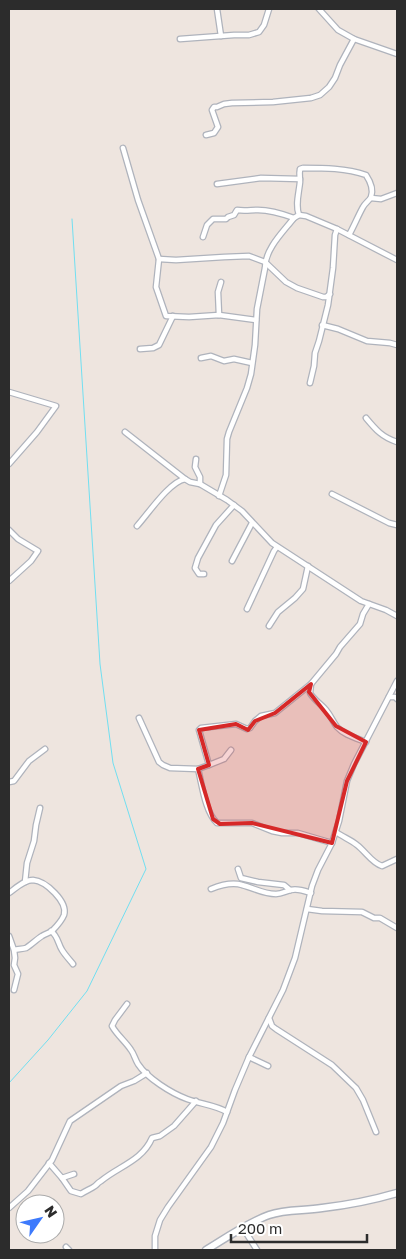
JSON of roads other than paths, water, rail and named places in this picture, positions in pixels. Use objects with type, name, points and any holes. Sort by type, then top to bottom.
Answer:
[{"type":"main road","points":[[206,1250],[269,1215],[362,1202],[397,1193]]},
{"type":"street","points":[[217,9],[221,36]]},
{"type":"street","points":[[180,39],[250,35],[259,32],[264,25],[269,9]]},
{"type":"street","points":[[319,9],[338,30],[354,39],[397,54]]},
{"type":"street","points":[[206,136],[214,133],[218,127],[212,110],[214,107],[232,103],[273,102],[311,98],[324,92],[336,78],[340,65],[354,39]]},
{"type":"street","points":[[123,148],[138,200],[159,259],[156,288],[166,316],[189,317],[219,314],[256,320]]},
{"type":"street","points":[[300,215],[298,211],[300,169],[328,168],[355,171],[366,175],[372,188],[371,198],[362,209],[349,235]]},
{"type":"street","points":[[217,184],[261,178],[300,179]]},
{"type":"street","points":[[371,198],[381,199],[397,193]]},
{"type":"street","points":[[203,237],[213,219],[226,219],[234,215],[237,210],[257,210],[283,214],[294,218]]},
{"type":"street","points":[[219,496],[226,476],[229,432],[251,374],[256,320],[265,262],[271,247],[294,218],[300,215],[337,229],[397,260]]},
{"type":"street","points":[[310,383],[315,353],[330,294],[337,229]]},
{"type":"street","points":[[159,259],[176,260],[249,256],[265,262],[286,282],[297,288],[323,297],[330,294]]},
{"type":"street","points":[[219,314],[218,292],[221,282]]},
{"type":"street","points":[[140,350],[159,345],[173,316]]},
{"type":"street","points":[[322,325],[338,329],[367,341],[397,345]]},
{"type":"street","points":[[201,358],[211,356],[224,360],[234,359],[252,363]]},
{"type":"street","points":[[9,392],[56,406],[37,432],[9,464]]},
{"type":"street","points":[[366,418],[379,433],[397,442]]},
{"type":"street","points":[[125,432],[185,479],[200,484],[242,511],[277,547],[361,601],[397,616]]},
{"type":"street","points":[[196,459],[195,467],[200,477],[200,484]]},
{"type":"street","points":[[137,526],[168,489],[185,479]]},
{"type":"street","points":[[332,494],[389,523],[397,525]]},
{"type":"street","points":[[204,574],[200,574],[195,568],[198,558],[216,525],[234,505]]},
{"type":"street","points":[[232,561],[252,523]]},
{"type":"street","points":[[9,530],[38,551],[31,561],[9,581]]},
{"type":"street","points":[[247,609],[277,547]]},
{"type":"street","points":[[269,626],[278,612],[303,590],[308,566]]},
{"type":"street","points":[[209,765],[199,730],[236,724],[246,729],[250,728],[261,716],[275,713],[292,701],[311,684],[336,654],[360,624],[363,614],[370,604]]},
{"type":"street","points":[[154,1250],[160,1220],[211,1147],[223,1123],[249,1057],[283,990],[295,958],[318,870],[332,843],[340,821],[348,781],[354,764],[397,680]]},
{"type":"street","points":[[311,684],[311,696],[324,708],[336,726],[347,734],[366,742]]},
{"type":"street","points":[[389,696],[397,699]]},
{"type":"street","points":[[139,718],[159,762],[170,768],[198,769],[224,760],[231,750]]},
{"type":"street","points":[[9,782],[14,781],[29,761],[45,749]]},
{"type":"street","points":[[198,769],[207,804],[213,819],[217,823],[252,823],[272,831],[298,833],[332,843]]},
{"type":"street","points":[[25,882],[27,863],[34,841],[40,808]]},
{"type":"street","points":[[336,832],[365,852],[375,864],[382,866],[397,859]]},
{"type":"street","points":[[238,869],[241,878],[284,885],[290,890]]},
{"type":"street","points":[[9,893],[25,882],[34,880],[53,891],[62,900],[65,913],[51,931],[26,948],[14,950]]},
{"type":"street","points":[[211,889],[236,883],[260,892],[282,894],[294,889],[311,893]]},
{"type":"street","points":[[307,909],[362,912],[374,918],[380,918],[397,928]]},
{"type":"street","points":[[51,931],[55,934],[62,950],[72,964]]},
{"type":"street","points":[[9,936],[14,950],[14,965],[18,974],[14,990]]},
{"type":"street","points":[[128,1004],[112,1026],[116,1034],[132,1051],[138,1064],[149,1077],[188,1100],[219,1107],[227,1112]]},
{"type":"street","points":[[269,1018],[272,1026],[332,1065],[356,1088],[364,1100],[376,1132]]},
{"type":"street","points":[[249,1057],[268,1066]]},
{"type":"street","points":[[9,1208],[28,1191],[49,1163],[70,1121],[121,1086],[147,1074]]},
{"type":"street","points":[[49,1163],[71,1191],[81,1194],[96,1186],[100,1181],[140,1155],[148,1147],[152,1138],[160,1136],[174,1126],[196,1102]]},
{"type":"street","points":[[62,1178],[74,1174]]},
{"type":"street","points":[[243,1228],[257,1250]]},
{"type":"waterway","points":[[9,1083],[48,1040],[87,991],[146,869],[113,763],[100,664],[72,219]]}]
